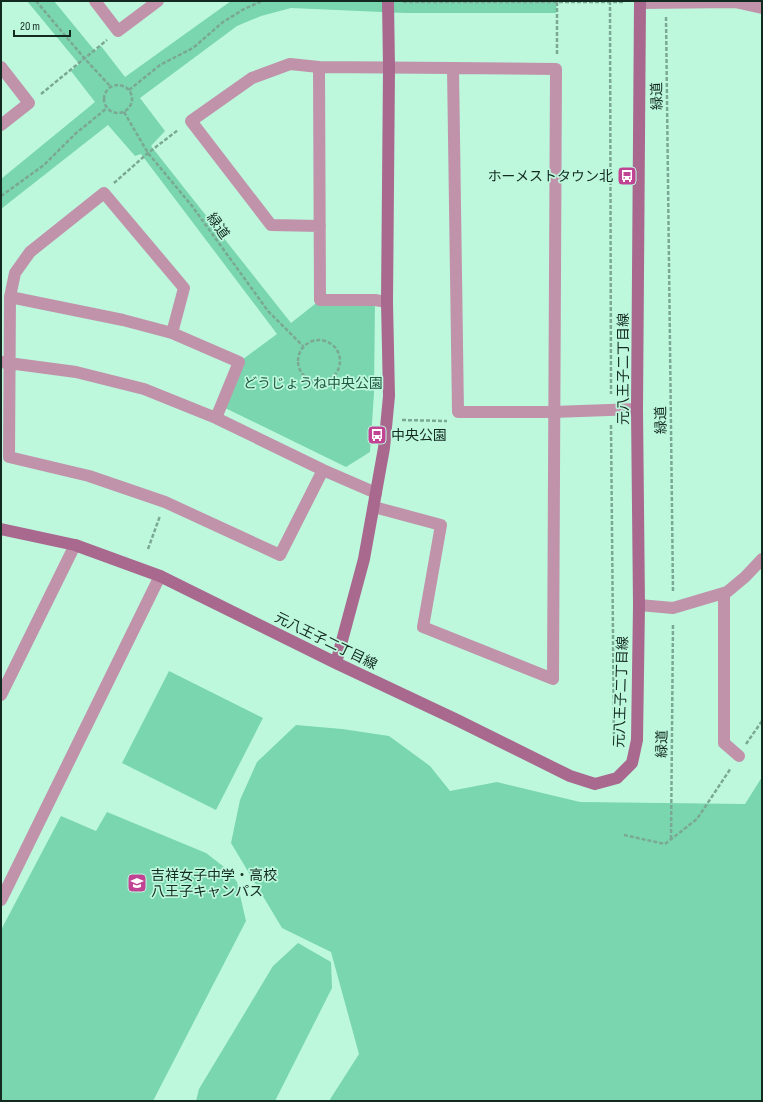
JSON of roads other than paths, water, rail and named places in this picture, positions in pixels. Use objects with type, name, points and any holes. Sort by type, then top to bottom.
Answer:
[{"type":"street","points":[[94,1],[118,31],[158,1]]},
{"type":"street","points":[[336,663],[364,559],[384,448],[389,396],[387,302],[389,68],[388,1]]},
{"type":"street","points":[[640,2],[735,2],[762,8]]},
{"type":"street","name":"元八王子二丁目線","points":[[1,529],[76,545],[160,576],[570,776],[596,784],[617,778],[632,763],[637,740],[640,605],[637,409],[640,2]]},
{"type":"street","points":[[320,226],[271,225],[191,121],[252,78],[290,64],[319,67],[556,69],[553,412],[553,679],[422,627],[441,525],[374,507]]},
{"type":"street","points":[[1,67],[29,103],[1,125]]},
{"type":"street","points":[[319,67],[320,300],[375,300],[387,302]]},
{"type":"street","points":[[453,68],[458,412],[553,412],[637,409]]},
{"type":"street","points":[[172,333],[184,288],[104,193],[30,252],[15,273],[10,297],[5,363],[9,457],[89,476],[165,502],[280,555],[323,470]]},
{"type":"street","points":[[10,297],[123,320],[172,333],[239,362],[216,418]]},
{"type":"street","points":[[5,363],[76,372],[144,389],[216,418],[323,470],[376,493]]},
{"type":"street","points":[[3,688],[76,545]]},
{"type":"street","points":[[640,605],[673,608],[727,592],[745,577],[762,559]]},
{"type":"street","points":[[1,900],[160,576]]},
{"type":"street","points":[[724,593],[724,743],[739,756]]},
{"type":"place","name":"ホーメストタウン北","points":[[627,176]]},
{"type":"place","name":"中央公園","points":[[377,435]]},
{"type":"place","name":"吉祥女子中学・高校 八王子キャンパス","points":[[137,883]]},
{"type":"park label","name":"どうじょうね中央公園","points":[[313,383]]}]
